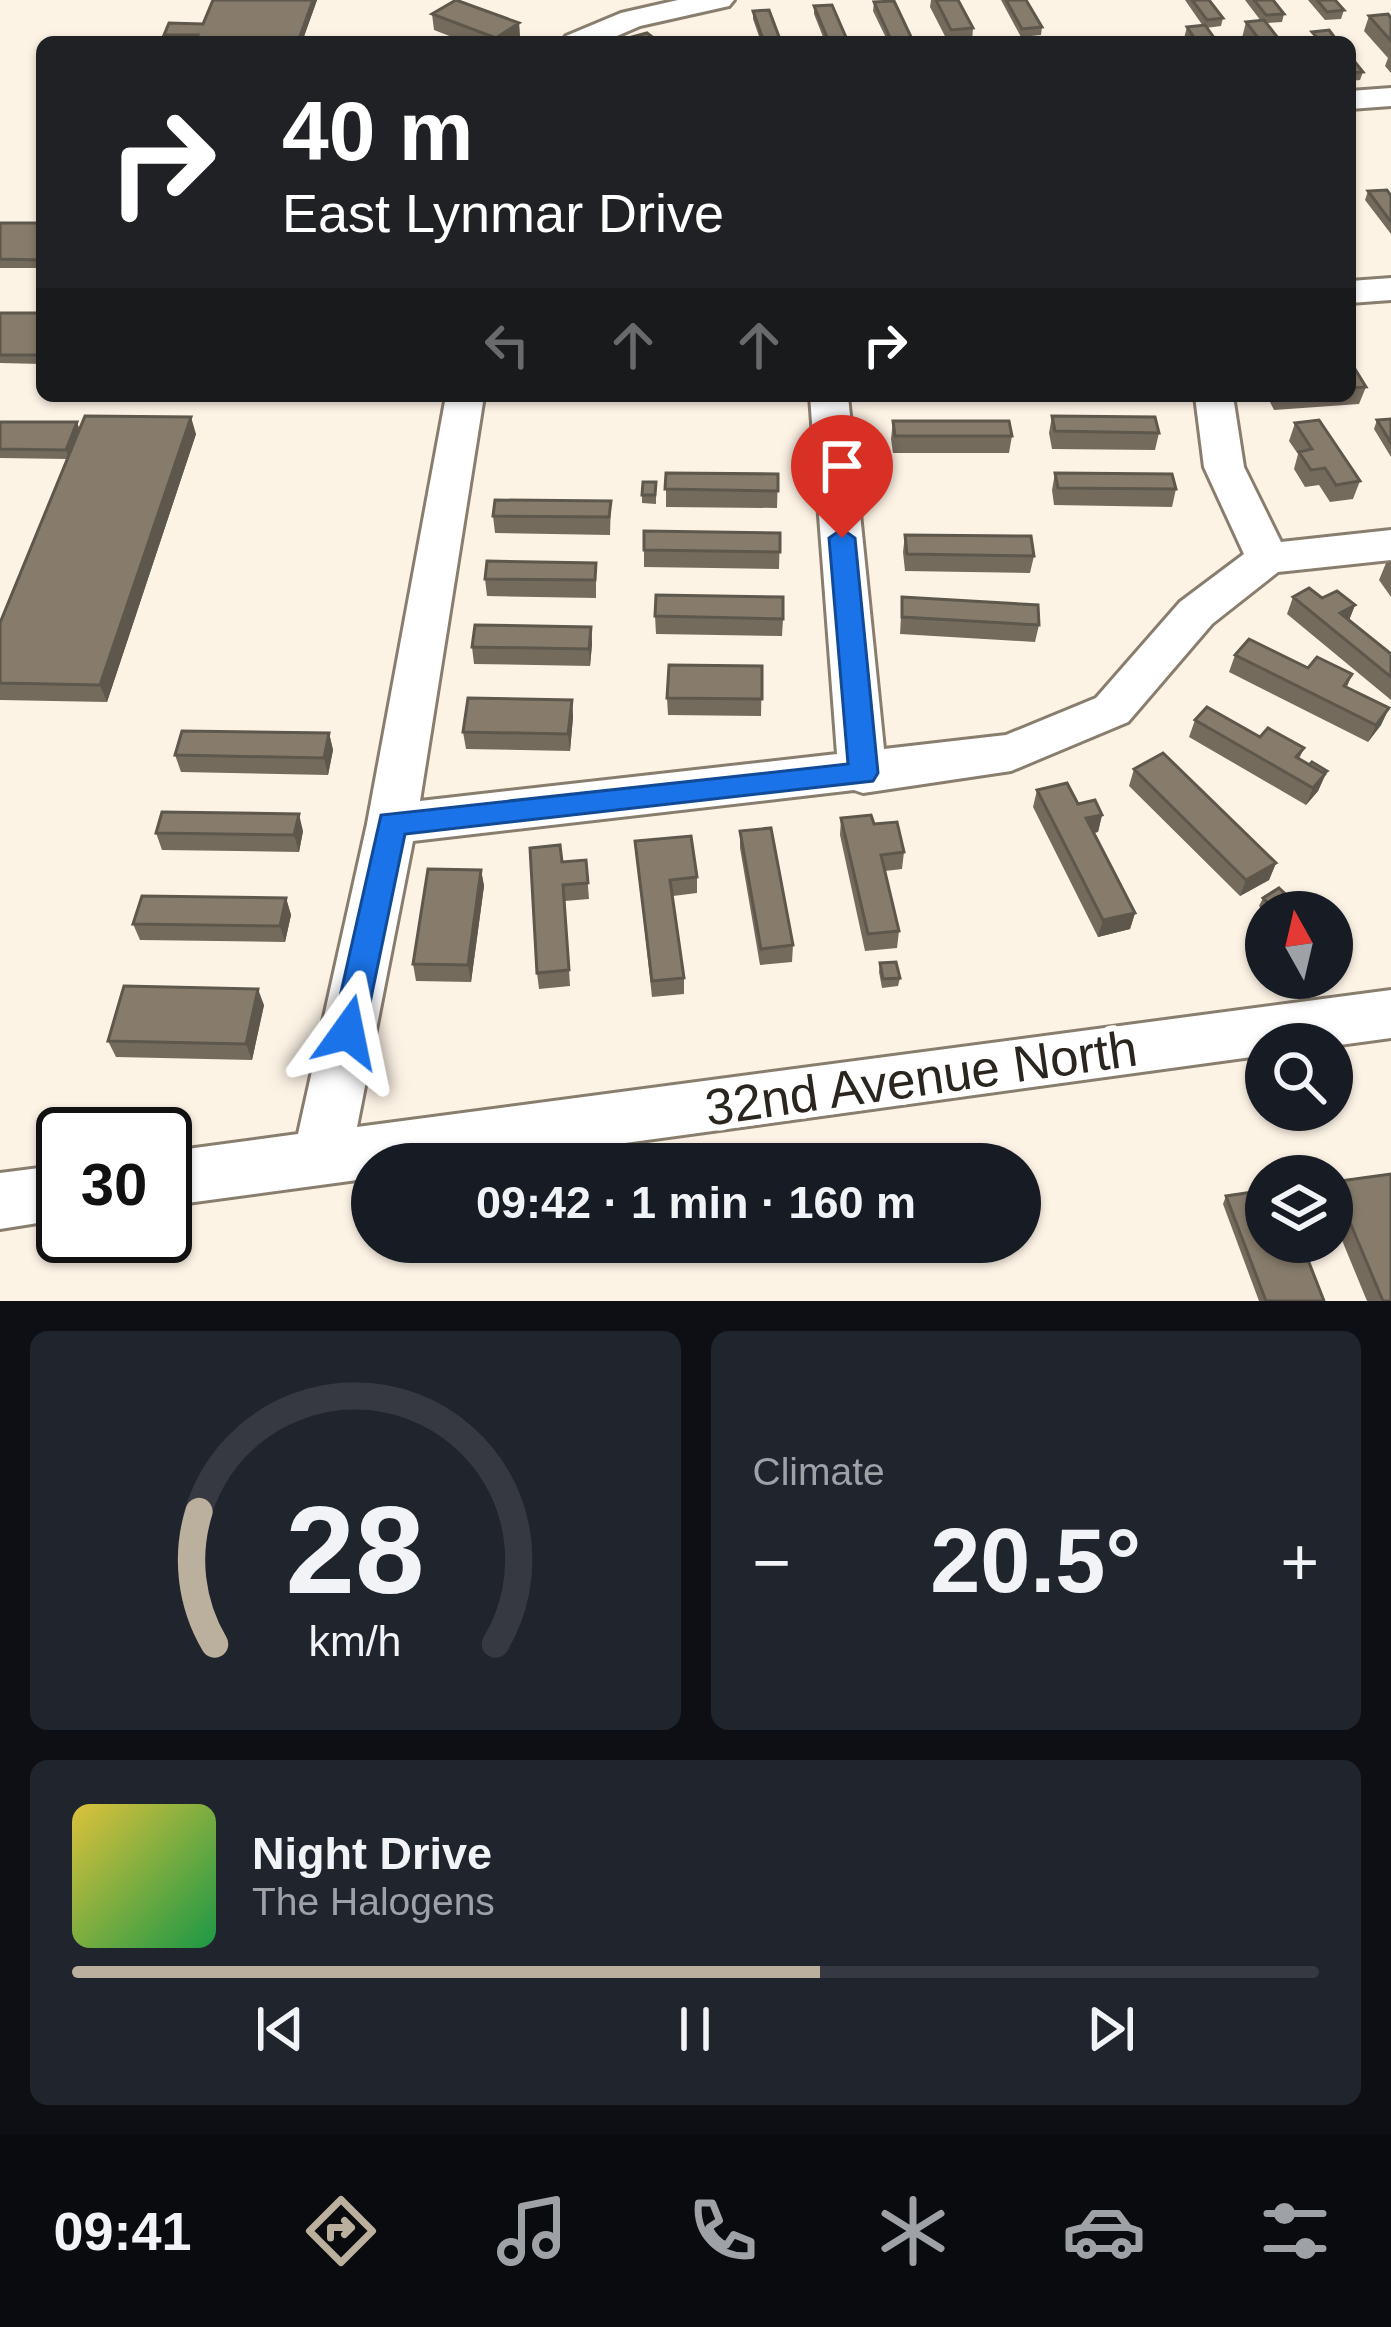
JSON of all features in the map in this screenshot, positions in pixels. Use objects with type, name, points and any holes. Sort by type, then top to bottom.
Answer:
[{"type":"street","points":[[591,36],[631,19],[719,0]]},
{"type":"street","points":[[1356,100],[1391,97]]},
{"type":"street","points":[[1356,292],[1391,289]]},
{"type":"street","points":[[322,1157],[392,824],[464,402]]},
{"type":"street","points":[[830,402],[863,773]]},
{"type":"street","points":[[1215,402],[1224,466],[1267,558]]},
{"type":"street","points":[[392,824],[1011,753],[1112,710],[1196,613],[1267,558],[1391,545]]},
{"type":"street","name":"32nd Avenue North","points":[[192,1175],[1391,1014]]},
{"type":"street","points":[[0,1201],[36,1196]]},
{"type":"building","points":[[213,0],[313,0],[300,36],[164,35],[169,23],[203,24]]},
{"type":"building","points":[[456,0],[519,23],[491,36],[432,14]]},
{"type":"building","points":[[936,0],[958,0],[973,28],[951,30]]},
{"type":"building","points":[[1006,0],[1026,0],[1042,27],[1022,29]]},
{"type":"building","points":[[1192,0],[1209,0],[1223,18],[1207,20]]},
{"type":"building","points":[[1254,0],[1273,0],[1284,14],[1266,15]]},
{"type":"building","points":[[1317,0],[1335,0],[1344,10],[1327,12]]},
{"type":"building","points":[[894,1],[911,36],[889,36],[874,2]]},
{"type":"building","points":[[832,5],[845,36],[826,36],[814,6]]},
{"type":"building","points":[[769,10],[779,36],[762,36],[753,11]]},
{"type":"building","points":[[1388,14],[1391,18],[1391,41],[1369,16]]},
{"type":"building","points":[[1264,20],[1276,36],[1256,36],[1246,22]]},
{"type":"building","points":[[1205,25],[1213,36],[1193,36],[1187,27]]},
{"type":"building","points":[[1329,30],[1334,36],[1316,36],[1312,32]]},
{"type":"building","points":[[1387,190],[1391,196],[1391,222],[1368,191]]},
{"type":"building","points":[[0,223],[36,223],[36,260],[0,259]]},
{"type":"building","points":[[0,313],[36,313],[36,355],[0,355]]},
{"type":"building","points":[[85,416],[191,417],[100,685],[0,683],[0,623]]},
{"type":"building","points":[[1052,416],[1155,417],[1159,433],[1055,431]]},
{"type":"building","points":[[1391,419],[1391,443],[1377,420]]},
{"type":"building","points":[[1319,420],[1360,481],[1336,485],[1325,468],[1311,470],[1299,452],[1312,449],[1295,423]]},
{"type":"building","points":[[893,421],[1009,421],[1012,436],[895,436]]},
{"type":"building","points":[[0,422],[77,422],[66,450],[0,449]]},
{"type":"building","points":[[666,473],[778,474],[778,491],[665,489]]},
{"type":"building","points":[[1055,473],[1172,474],[1176,489],[1058,488]]},
{"type":"building","points":[[643,482],[656,482],[655,495],[642,495]]},
{"type":"building","points":[[495,500],[611,501],[609,517],[493,516]]},
{"type":"building","points":[[644,531],[780,533],[780,552],[644,550]]},
{"type":"building","points":[[905,535],[1031,536],[1034,556],[907,554]]},
{"type":"building","points":[[487,561],[596,563],[595,580],[485,579]]},
{"type":"building","points":[[1309,588],[1322,598],[1337,591],[1355,605],[1340,613],[1391,654],[1391,677],[1293,597]]},
{"type":"building","points":[[656,595],[783,597],[783,619],[655,616]]},
{"type":"building","points":[[902,597],[1038,605],[1039,625],[902,617]]},
{"type":"building","points":[[475,625],[591,627],[589,649],[472,647]]},
{"type":"building","points":[[1249,639],[1308,668],[1317,657],[1352,674],[1344,686],[1389,708],[1376,725],[1235,655]]},
{"type":"building","points":[[669,665],[762,666],[762,699],[667,698]]},
{"type":"building","points":[[468,698],[572,700],[568,734],[463,732]]},
{"type":"building","points":[[1207,707],[1260,737],[1268,728],[1304,748],[1296,757],[1325,774],[1313,788],[1195,720]]},
{"type":"building","points":[[182,731],[329,733],[324,758],[175,755]]},
{"type":"building","points":[[1163,753],[1276,863],[1246,880],[1134,769]]},
{"type":"building","points":[[1067,783],[1078,804],[1095,800],[1102,815],[1086,818],[1135,913],[1103,920],[1037,790]]},
{"type":"building","points":[[162,812],[299,814],[294,835],[156,833]]},
{"type":"building","points":[[871,815],[874,824],[897,822],[904,852],[881,855],[899,931],[868,934],[841,818]]},
{"type":"building","points":[[771,828],[793,945],[761,949],[740,831]]},
{"type":"building","points":[[691,836],[697,877],[670,880],[684,978],[652,981],[635,841]]},
{"type":"building","points":[[560,845],[562,862],[586,860],[588,883],[563,885],[569,970],[537,973],[530,848]]},
{"type":"building","points":[[428,869],[481,870],[468,965],[413,964]]},
{"type":"building","points":[[142,896],[286,898],[280,926],[133,924]]},
{"type":"building","points":[[896,962],[900,978],[883,979],[880,963]]},
{"type":"building","points":[[124,986],[258,989],[246,1044],[108,1041]]},
{"type":"building","points":[[1391,1174],[1391,1301],[1383,1301],[1353,1230],[1353,1179]]},
{"type":"building","points":[[1245,1193],[1245,1246],[1226,1196]]},
{"type":"building","points":[[1252,1263],[1309,1263],[1324,1301],[1266,1301]]},
{"type":"route","points":[[348,1032],[392,824],[863,773],[842,538]]}]
